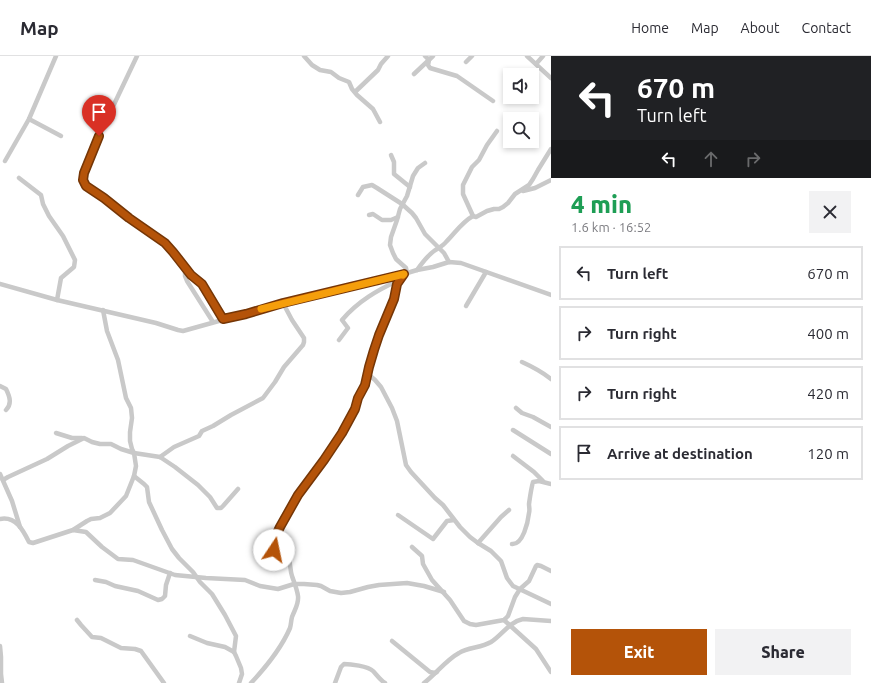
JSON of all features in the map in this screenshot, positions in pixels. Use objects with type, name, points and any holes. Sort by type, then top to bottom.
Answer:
[{"type":"street","points":[[5,161],[29,119],[56,56]]},
{"type":"street","points":[[137,56],[99,136],[84,173],[83,180],[86,186],[165,243],[191,275],[202,284],[223,319]]},
{"type":"street","points":[[304,56],[312,65],[320,70],[331,72],[339,78],[349,82],[352,89],[373,109],[380,122]]},
{"type":"street","points":[[355,92],[378,70],[388,56]]},
{"type":"street","points":[[414,74],[427,58],[433,56]]},
{"type":"street","points":[[466,62],[472,56]]},
{"type":"street","points":[[527,56],[551,78]]},
{"type":"street","points":[[536,64],[543,56]]},
{"type":"street","points":[[427,58],[430,68],[457,76],[493,101]]},
{"type":"street","points":[[29,119],[61,136]]},
{"type":"street","points":[[473,216],[462,190],[463,186],[472,167],[480,160],[487,145],[497,131]]},
{"type":"street","points":[[521,191],[531,182],[551,149]]},
{"type":"street","points":[[390,155],[394,162],[394,174],[410,187]]},
{"type":"street","points":[[251,683],[274,657],[290,628],[298,603],[298,596],[291,574],[290,562],[271,546],[298,495],[324,460],[352,415],[358,398],[365,385],[379,335],[394,299],[397,284],[405,273],[406,268],[396,259],[393,253],[390,245],[391,237],[413,176],[418,168],[425,163]]},
{"type":"street","points":[[19,178],[41,195],[43,204],[49,216],[63,236],[75,260],[74,267],[61,278],[57,300]]},
{"type":"street","points":[[417,270],[433,251],[445,244],[464,222],[473,216],[476,217],[487,211],[499,209],[508,203],[515,194],[521,191],[536,188],[551,180]]},
{"type":"street","points":[[358,195],[363,187],[372,185],[402,204],[412,213],[425,234],[444,253],[449,262]]},
{"type":"street","points":[[369,216],[373,214],[382,220],[391,220],[398,217]]},
{"type":"street","points":[[444,253],[445,244]]},
{"type":"street","points":[[0,284],[57,300],[156,323],[183,331],[283,303],[449,262],[461,263],[551,295]]},
{"type":"street","points":[[185,268],[187,281],[213,322]]},
{"type":"street","points":[[466,306],[486,272]]},
{"type":"street","points":[[339,340],[348,328],[342,320],[347,314],[368,296],[399,280]]},
{"type":"street","points":[[160,457],[174,447],[199,436],[202,431],[263,398],[267,393],[284,367],[304,342],[304,338],[283,303]]},
{"type":"street","points":[[0,474],[12,501],[20,527],[31,544],[73,530],[91,519],[100,518],[110,513],[126,496],[134,476],[136,466],[130,441],[132,418],[131,408],[126,398],[118,360],[107,331],[103,310]]},
{"type":"street","points":[[522,362],[531,365],[551,379]]},
{"type":"street","points":[[368,374],[381,387],[392,408],[397,421],[406,465],[411,472],[443,505],[454,520],[470,537],[491,551],[501,561],[513,586],[551,604]]},
{"type":"street","points":[[0,386],[6,389],[10,399],[9,407],[6,410]]},
{"type":"street","points":[[516,408],[551,427]]},
{"type":"street","points":[[513,430],[551,454]]},
{"type":"street","points":[[56,433],[72,438],[84,438],[100,444],[111,444],[134,453],[160,457],[176,467],[198,485],[210,497],[217,508],[222,508],[238,489]]},
{"type":"street","points":[[3,480],[47,459],[84,438]]},
{"type":"street","points":[[513,456],[543,481]]},
{"type":"street","points":[[134,476],[147,487],[149,502],[172,549],[212,594],[234,632],[236,639],[234,652],[242,674],[239,683]]},
{"type":"street","points":[[512,544],[517,543],[523,535],[530,512],[529,505],[533,482],[543,481],[551,484]]},
{"type":"street","points":[[478,543],[500,517],[509,510]]},
{"type":"street","points":[[398,515],[432,539],[447,521],[454,520]]},
{"type":"street","points":[[0,519],[14,521],[20,527]]},
{"type":"street","points":[[73,530],[86,532],[118,559],[133,560],[170,573],[185,576],[245,580],[260,586],[278,589],[294,584],[317,585],[330,591],[341,593],[379,585],[407,583],[444,592]]},
{"type":"street","points":[[412,548],[422,556],[423,564],[436,586],[444,592],[464,621],[467,623],[476,624],[504,620],[508,616],[515,597],[520,589],[529,581],[537,565],[551,572]]},
{"type":"street","points":[[95,580],[138,591],[158,600],[165,596],[166,585],[170,573]]},
{"type":"street","points":[[77,620],[92,637],[101,638],[121,648],[141,651],[164,683]]},
{"type":"street","points":[[504,620],[536,649],[551,672]]},
{"type":"street","points":[[424,683],[456,654],[461,651],[486,644],[518,620],[550,621]]},
{"type":"street","points":[[190,636],[207,643],[225,647],[234,652]]},
{"type":"street","points":[[392,641],[430,672],[434,673],[438,671]]},
{"type":"street","points":[[0,646],[0,675],[2,683]]},
{"type":"street","points":[[334,683],[341,667],[344,664],[371,669],[385,683]]},
{"type":"slow traffic","points":[[261,309],[363,283],[404,274],[403,275]]},
{"type":"route","points":[[99,136],[84,173],[83,180],[86,186],[165,243],[191,275],[199,280],[223,319],[246,314],[258,309],[404,274],[397,284],[394,299],[379,335],[365,385],[358,398],[355,409],[342,433],[298,495],[271,546],[274,550]]}]
